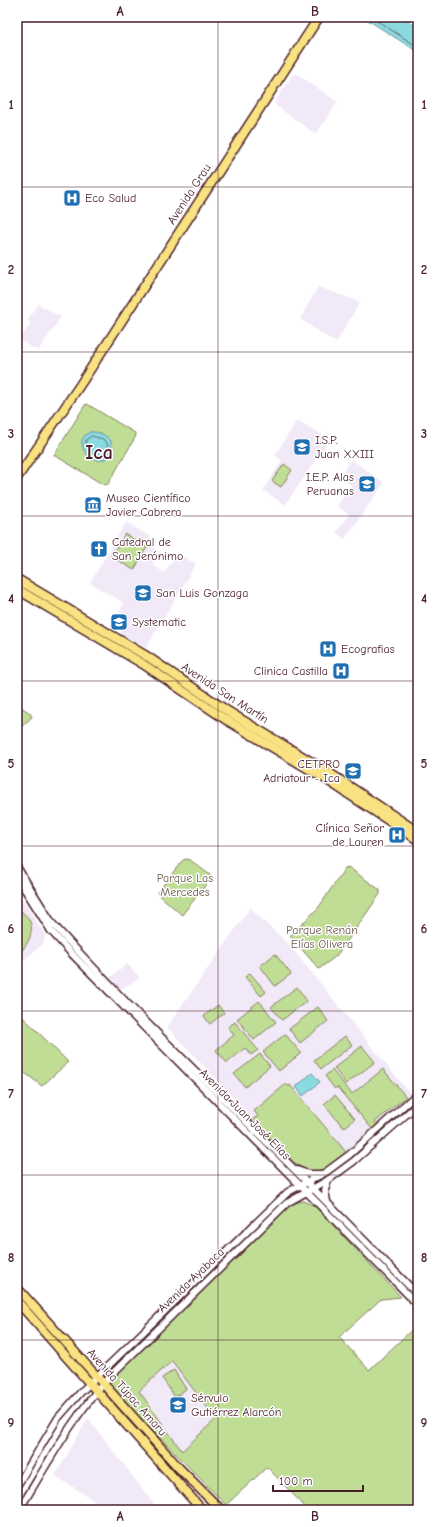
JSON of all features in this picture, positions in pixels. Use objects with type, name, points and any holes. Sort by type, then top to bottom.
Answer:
[{"type":"main road","name":"Avenida Grau","points":[[17,478],[80,385],[318,17]]},
{"type":"main road","name":"Avenida San Martín","points":[[17,580],[148,657],[229,712],[328,772],[418,832]]},
{"type":"main road","name":"Avenida San Martín","points":[[17,589],[143,664],[225,719],[324,778],[418,840]]},
{"type":"main road","name":"Avenida Túpac Amaru","points":[[17,1288],[179,1468],[221,1510]]},
{"type":"main road","name":"Avenida Túpac Amaru","points":[[17,1301],[202,1510]]},
{"type":"main road","points":[[172,1475],[179,1468]]},
{"type":"street","points":[[17,867],[52,922],[59,936]]},
{"type":"street","points":[[17,877],[59,936]]},
{"type":"street","name":"Avenida Juan José Elías","points":[[59,936],[292,1167],[418,1295]]},
{"type":"street","name":"Avenida Juan José Elías","points":[[59,936],[300,1186],[418,1304]]},
{"type":"street","name":"Avenida Ayabaca","points":[[19,1510],[82,1410],[97,1390],[100,1380],[288,1192],[326,1172],[349,1155],[418,1093]]},
{"type":"street","name":"Avenida Ayabaca","points":[[17,1486],[58,1418],[70,1404],[91,1384],[100,1380],[287,1203],[328,1180],[354,1161],[418,1104]]},
{"type":"street","points":[[292,1167],[308,1174],[326,1172]]},
{"type":"street","points":[[285,1170],[290,1180],[288,1192]]},
{"type":"street","points":[[328,1180],[324,1190],[325,1198],[328,1203]]},
{"type":"street","points":[[287,1203],[302,1198],[312,1200],[318,1204]]},
{"type":"shaded area","points":[[293,74],[297,74],[338,102],[316,134],[276,106],[274,103]]},
{"type":"shaded area","points":[[318,287],[360,302],[336,343],[300,319]]},
{"type":"shaded area","points":[[38,304],[61,317],[38,351],[19,340],[31,323],[27,320]]},
{"type":"shaded area","name":"I.S.P. Juan XXIII","points":[[297,420],[330,439],[285,505],[263,490],[282,461],[275,455]]},
{"type":"shaded area","name":"I.E.P. Alas Peruanas","points":[[351,459],[384,483],[345,539],[336,533],[349,514],[337,506],[351,485],[339,477]]},
{"type":"shaded area","name":"San Luis Gonzaga","points":[[126,522],[156,540],[152,547],[160,552],[152,565],[162,571],[165,572],[177,553],[196,564],[146,648],[120,633],[128,618],[119,612],[124,603],[90,583]]},
{"type":"shaded area","points":[[17,892],[45,935],[44,943],[17,966]]},
{"type":"shaded area","points":[[250,908],[290,946],[411,1095],[411,1098],[322,1170],[307,1170],[295,1164],[167,1027]]},
{"type":"shaded area","points":[[127,964],[140,978],[121,989],[110,978]]},
{"type":"shaded area","name":"Sérvulo Gutiérrez Alarcón","points":[[172,1361],[217,1419],[183,1451],[139,1391]]},
{"type":"shaded area","points":[[88,1418],[158,1510],[110,1510],[55,1476]]},
{"type":"green space","points":[[87,404],[135,433],[136,436],[108,484],[104,485],[54,455]]},
{"type":"green space","points":[[284,464],[292,470],[281,487],[272,481]]},
{"type":"green space","points":[[125,534],[147,547],[134,570],[111,556]]},
{"type":"green space","points":[[17,704],[30,713],[32,717],[17,731]]},
{"type":"green space","name":"Parque Las Mercedes","points":[[186,859],[190,860],[210,875],[211,878],[182,915],[157,893],[182,861]]},
{"type":"green space","name":"Parque Renán Elías Olivera","points":[[348,867],[380,890],[380,894],[336,956],[319,969],[290,936],[319,907],[345,868]]},
{"type":"green space","points":[[17,909],[29,919],[31,931],[27,944],[17,956]]},
{"type":"green space","points":[[275,954],[291,974],[275,986],[260,966]]},
{"type":"green space","points":[[250,973],[266,992],[261,996],[245,977]]},
{"type":"green space","points":[[297,987],[307,1001],[282,1020],[271,1007]]},
{"type":"green space","points":[[259,1001],[276,1022],[254,1040],[237,1019]]},
{"type":"green space","points":[[218,1005],[224,1013],[210,1024],[204,1016]]},
{"type":"green space","points":[[318,1007],[328,1021],[300,1043],[289,1029]]},
{"type":"green space","points":[[24,1018],[68,1062],[42,1086],[17,1067],[17,1025]]},
{"type":"green space","points":[[235,1022],[258,1050],[251,1055],[245,1048],[227,1063],[216,1050],[234,1035],[228,1027]]},
{"type":"green space","points":[[285,1034],[301,1053],[279,1071],[263,1052]]},
{"type":"green space","points":[[345,1036],[352,1045],[321,1069],[314,1060]]},
{"type":"green space","points":[[362,1046],[375,1062],[346,1084],[334,1068]]},
{"type":"green space","points":[[260,1054],[270,1066],[245,1087],[234,1074]]},
{"type":"green space","points":[[383,1069],[406,1097],[375,1122],[377,1125],[372,1129],[337,1087],[335,1089],[325,1076],[332,1070],[352,1094]]},
{"type":"green space","points":[[286,1084],[288,1086],[290,1085],[346,1152],[322,1170],[309,1171],[294,1162],[253,1119],[258,1116],[254,1111]]},
{"type":"green space","points":[[335,1095],[355,1119],[344,1128],[324,1104]]},
{"type":"green space","points":[[303,1201],[315,1206],[401,1297],[381,1299],[339,1337],[369,1370],[416,1326],[418,1328],[418,1510],[308,1510],[267,1467],[226,1505],[111,1388],[110,1379],[289,1204]],"holes":[[[172,1361],[216,1419],[182,1451],[139,1391]]]},
{"type":"green space","points":[[174,1370],[186,1389],[175,1397],[162,1378]]},
{"type":"water","points":[[363,17],[402,17],[418,28],[418,52]]},
{"type":"water","points":[[90,432],[102,434],[111,441],[112,451],[104,460],[93,459],[85,452],[82,446],[82,440],[85,435]]},
{"type":"water","points":[[312,1073],[320,1082],[303,1096],[296,1087]]},
{"type":"place","name":"Eco Salud","points":[[72,198]]},
{"type":"place","name":"I.S.P. Juan XXIII","points":[[302,447]]},
{"type":"place","name":"I.E.P. Alas Peruanas","points":[[367,484]]},
{"type":"place","name":"Museo Científico Javier Cabrera","points":[[93,505]]},
{"type":"place","name":"Catedral de San Jerónimo","points":[[99,549]]},
{"type":"place","name":"San Luis Gonzaga","points":[[143,593]]},
{"type":"place","name":"Systematic","points":[[119,622]]},
{"type":"place","name":"Ecografias","points":[[328,649]]},
{"type":"place","name":"Clinica Castilla","points":[[341,671]]},
{"type":"place","name":"CETPRO Adriatour - Ica","points":[[353,771]]},
{"type":"place","name":"Clínica Señor de Lauren","points":[[397,835]]},
{"type":"place","name":"Sérvulo Gutiérrez Alarcón","points":[[178,1405]]},
{"type":"district","name":"Ica","points":[[99,452]]}]
